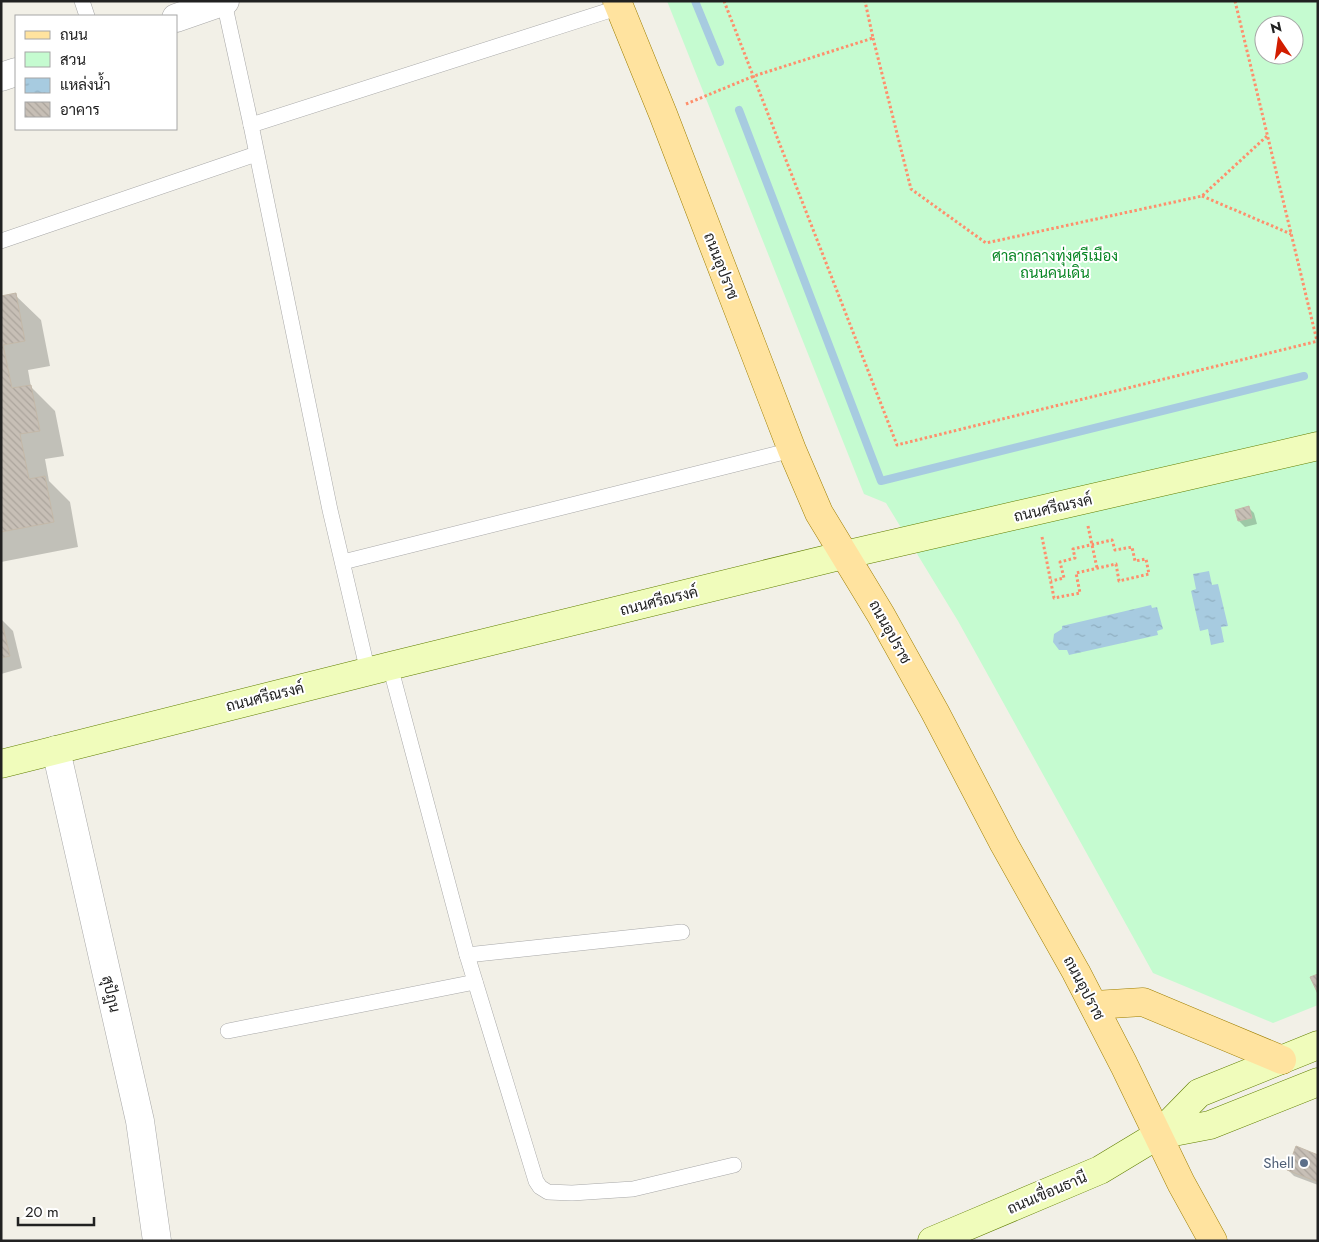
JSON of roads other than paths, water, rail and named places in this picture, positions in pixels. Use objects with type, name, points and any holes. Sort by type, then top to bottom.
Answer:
[{"type":"main road","name":"ถนนอุปราช","points":[[619,4],[792,450],[823,521],[882,616],[1004,844],[1094,1005],[1181,1183],[1212,1241]]},
{"type":"main road","name":"ถนนศรีณรงค์","points":[[1,764],[844,555],[1318,446]]},
{"type":"main road","points":[[1094,1005],[1143,1002],[1282,1060]]},
{"type":"main road","name":"ถนนเขื่อนธานี","points":[[932,1241],[1100,1170],[1158,1135],[1199,1093],[1318,1046]]},
{"type":"main road","name":"ถนนเขื่อนธานี","points":[[1158,1135],[1210,1125],[1318,1082]]},
{"type":"street","points":[[178,17],[224,1]]},
{"type":"street","points":[[1,77],[15,72]]},
{"type":"street","name":"สุปัฎน","points":[[56,750],[140,1121],[156,1241]]},
{"type":"lane","points":[[82,1],[87,15]]},
{"type":"lane","points":[[224,1],[342,562],[379,669],[536,1181],[540,1187],[548,1192],[572,1193],[633,1189],[734,1166]]},
{"type":"lane","points":[[251,125],[619,4]]},
{"type":"lane","points":[[1,241],[256,154]]},
{"type":"lane","points":[[342,562],[792,450]]},
{"type":"lane","points":[[467,955],[682,932]]},
{"type":"lane","points":[[228,1032],[475,982]]},
{"type":"water","points":[[1209,571],[1212,585],[1218,584],[1228,626],[1221,627],[1224,642],[1211,645],[1208,629],[1200,631],[1191,591],[1196,589],[1193,574]]},
{"type":"water","points":[[1151,605],[1152,608],[1157,607],[1163,629],[1157,631],[1158,635],[1069,655],[1067,650],[1059,650],[1053,642],[1054,634],[1062,629],[1062,626]]},
{"type":"waterway","points":[[695,1],[720,62]]},
{"type":"waterway","points":[[739,110],[881,481],[1304,376]]},
{"type":"place","name":"Shell","points":[[1304,1163]]},
{"type":"park label","name":"ศาลากลางทุ่งศรีเมือง ถนนคนเดิน","points":[[1055,264]]}]
